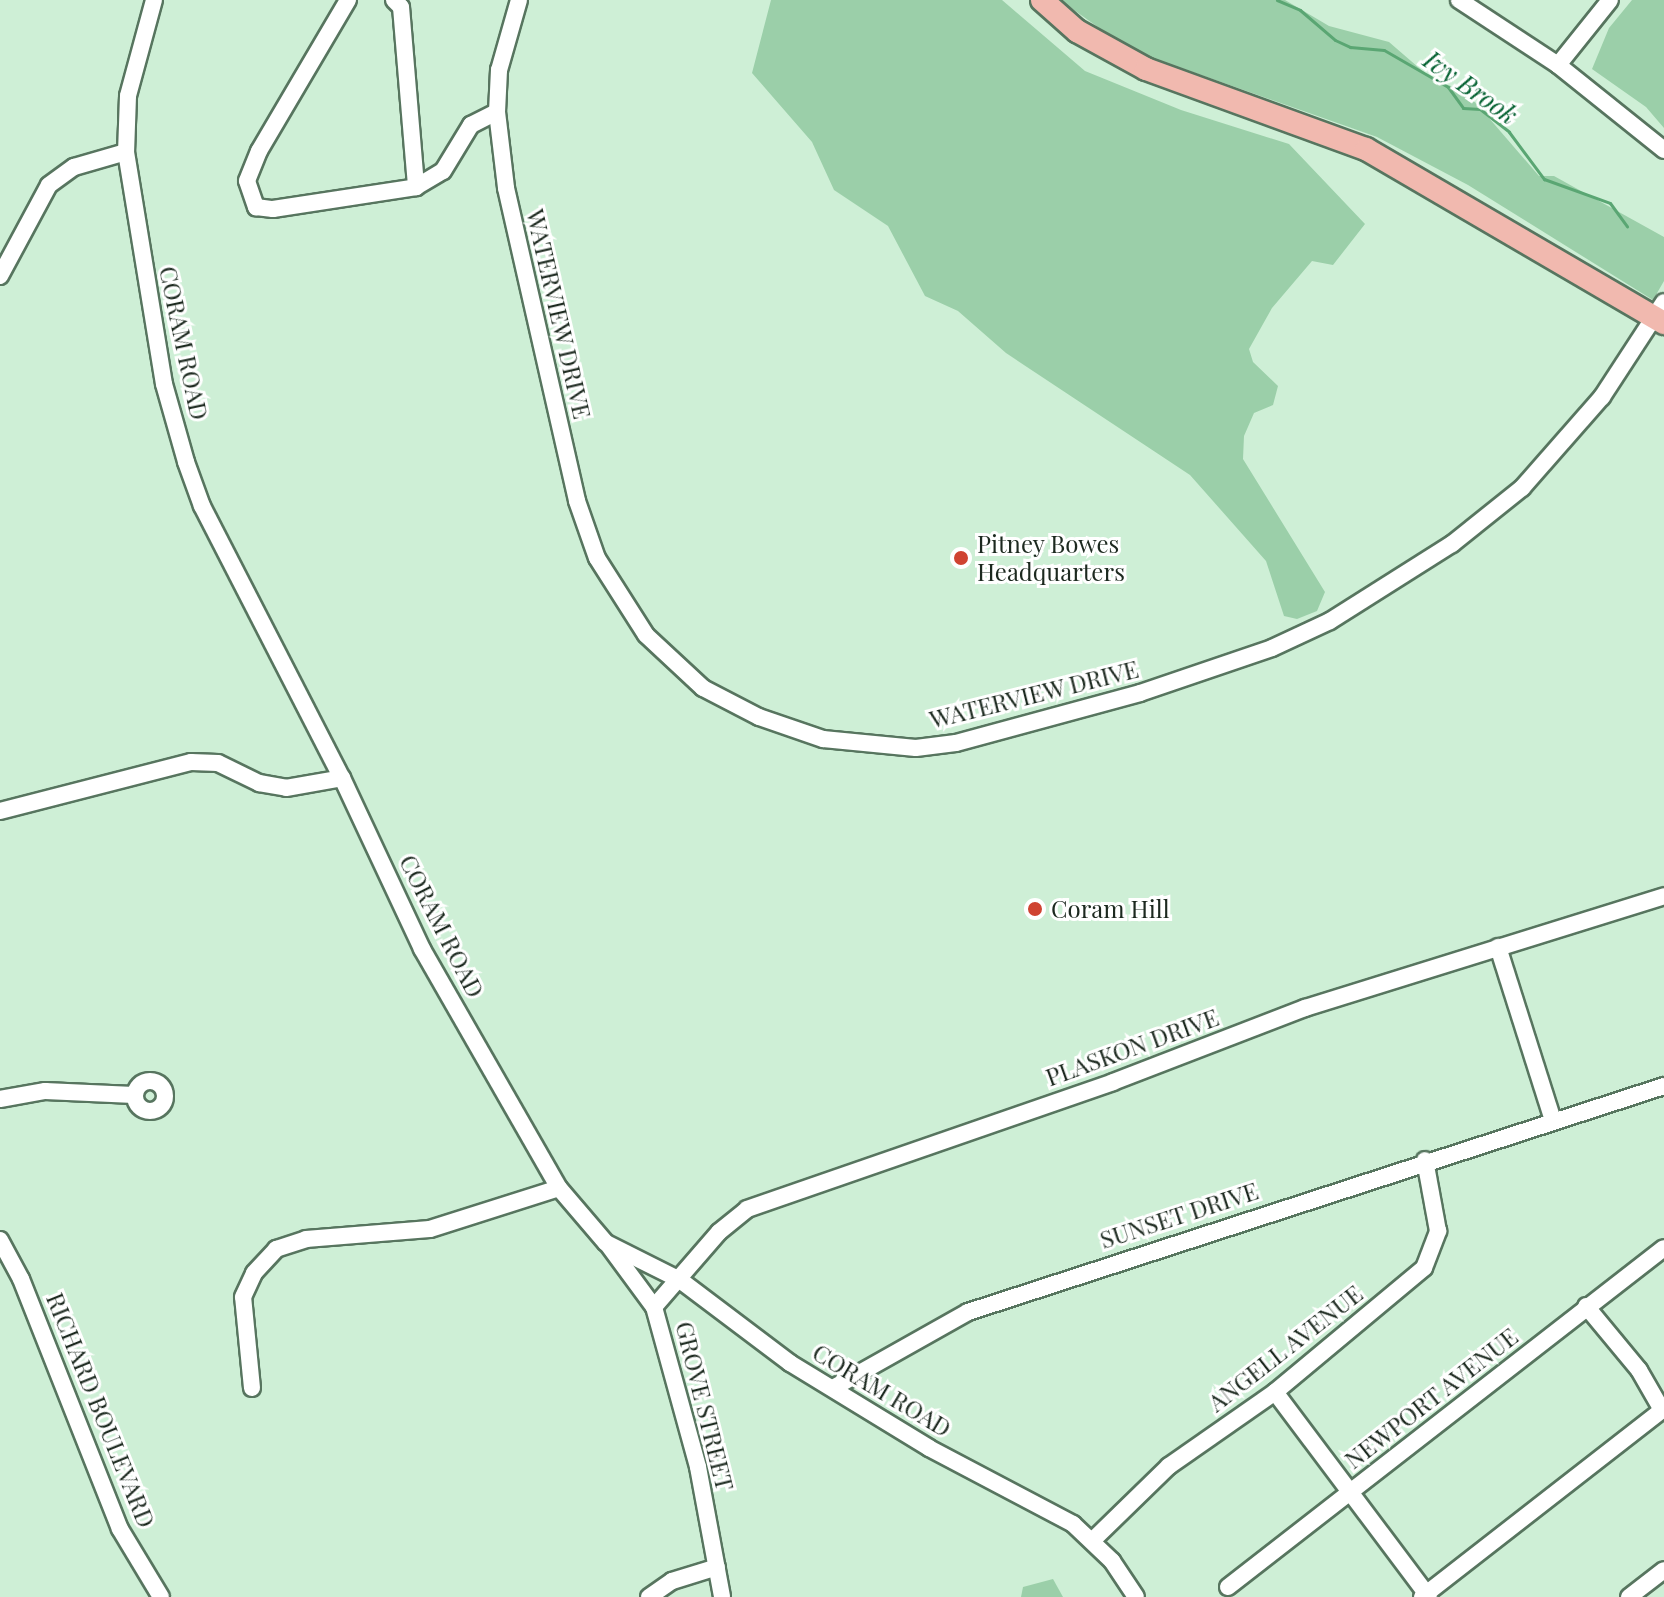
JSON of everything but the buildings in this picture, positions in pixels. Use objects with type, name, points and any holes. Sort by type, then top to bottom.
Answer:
[{"type":"main road","points":[[1042,0],[1077,31],[1146,69],[1366,149],[1661,314]]},
{"type":"street","name":"CORAM ROAD","points":[[154,0],[128,96],[126,152],[161,371],[186,462],[221,546],[342,778],[422,949],[559,1188],[606,1243],[680,1280],[790,1363],[929,1448],[1093,1540],[1136,1597]]},
{"type":"street","points":[[348,0],[259,151],[247,181],[256,207],[273,209],[416,187],[443,171],[471,125],[497,112]]},
{"type":"street","points":[[394,0],[401,7],[416,187]]},
{"type":"street","name":"WATERVIEW DRIVE","points":[[519,0],[499,70],[497,112],[524,268],[577,501],[597,558],[646,635],[703,688],[759,717],[823,739],[916,748],[956,743],[1140,693],[1272,648],[1330,621],[1452,544],[1522,488],[1602,397],[1661,314]]},
{"type":"street","points":[[1459,0],[1558,65],[1664,150]]},
{"type":"street","points":[[1558,65],[1610,0]]},
{"type":"street","points":[[0,276],[49,185],[74,167],[126,152]]},
{"type":"street","points":[[0,811],[191,762],[218,763],[259,783],[286,788],[342,778]]},
{"type":"street","name":"PLASKON DRIVE","points":[[654,1307],[719,1232],[747,1209],[1113,1082],[1305,1008],[1664,896]]},
{"type":"street","points":[[1498,947],[1553,1120]]},
{"type":"street","name":"SUNSET DRIVE","points":[[833,1388],[968,1312],[1425,1160],[1664,1086]]},
{"type":"street","points":[[0,1099],[45,1091],[134,1095]]},
{"type":"street","name":"ANGELL AVENUE","points":[[1093,1540],[1169,1466],[1275,1392],[1424,1268],[1438,1231],[1425,1160]]},
{"type":"street","points":[[252,1388],[243,1297],[254,1273],[276,1249],[306,1239],[430,1229],[559,1188]]},
{"type":"street","name":"RICHARD BOULEVARD","points":[[0,1240],[21,1279],[120,1529],[161,1597]]},
{"type":"street","name":"GROVE STREET","points":[[606,1243],[654,1307],[698,1467],[722,1597]]},
{"type":"street","name":"NEWPORT AVENUE","points":[[1228,1587],[1664,1248]]},
{"type":"street","points":[[1275,1392],[1426,1596],[1658,1415],[1661,1401],[1586,1306]]},
{"type":"street","points":[[649,1597],[672,1581],[717,1567]]},
{"type":"street","points":[[1629,1597],[1664,1570]]},
{"type":"green space","points":[[771,0],[1002,0],[1085,71],[1181,110],[1289,144],[1365,224],[1333,265],[1312,261],[1272,308],[1249,349],[1253,362],[1278,386],[1273,405],[1254,413],[1244,436],[1243,459],[1325,592],[1317,611],[1297,619],[1284,616],[1266,561],[1190,475],[1006,353],[958,311],[925,296],[888,226],[834,190],[812,142],[752,73]]},
{"type":"green space","points":[[1060,0],[1285,0],[1329,26],[1389,42],[1433,80],[1454,87],[1476,103],[1539,176],[1554,176],[1664,237],[1664,281],[1653,300],[1468,185],[1377,137],[1130,50]]},
{"type":"green space","points":[[1632,0],[1664,0],[1664,128],[1646,107],[1592,69],[1609,28]]},
{"type":"green space","points":[[1053,1579],[1063,1597],[1021,1597],[1023,1587]]},
{"type":"waterway","name":"Ivy Brook","points":[[1277,0],[1300,10],[1335,40],[1350,47],[1384,50],[1448,87],[1463,108],[1480,109],[1509,132],[1544,179],[1610,203],[1627,226]]},
{"type":"place","name":"Pitney Bowes Headquarters","points":[[961,558]]},
{"type":"place","name":"Coram Hill","points":[[1035,909]]}]
